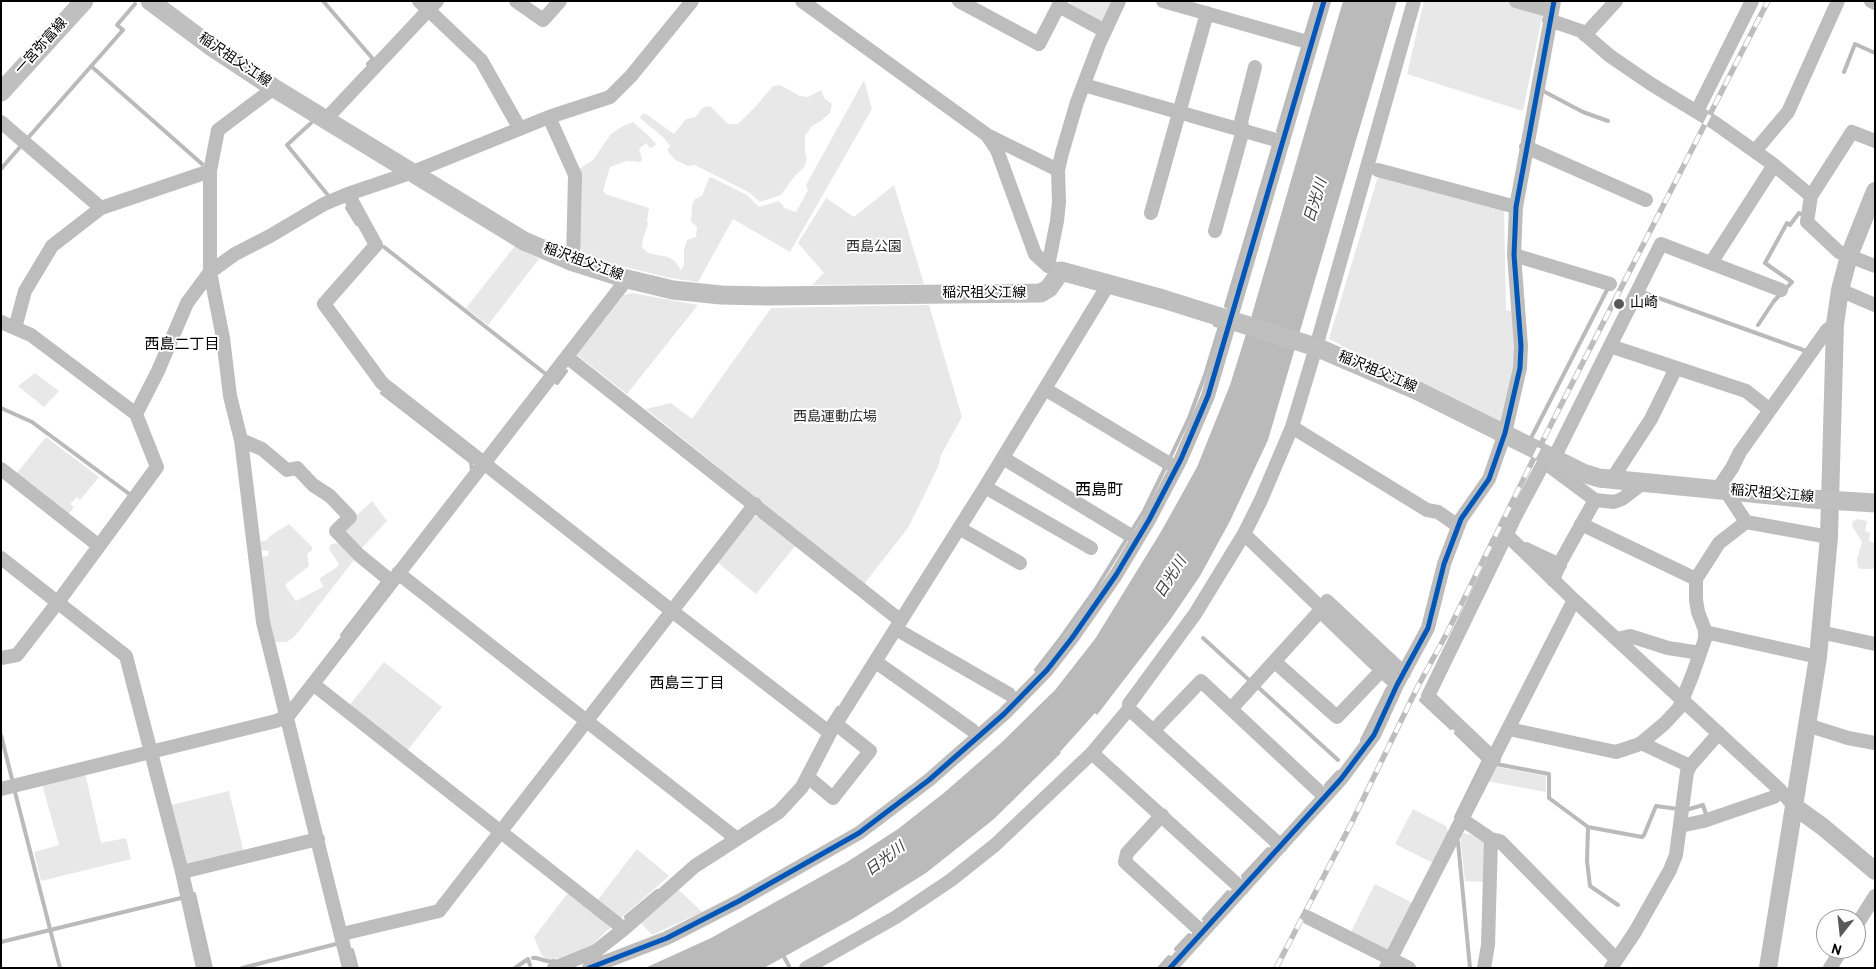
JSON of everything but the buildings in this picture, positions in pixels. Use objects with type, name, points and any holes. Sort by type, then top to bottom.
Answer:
[{"type":"main road","name":"一宮弥富線","points":[[1,92],[84,1]]},
{"type":"main road","name":"稲沢祖父江線","points":[[150,1],[274,88],[524,241],[573,262],[627,280],[673,290],[757,296],[1041,293],[1049,288],[1054,269],[1163,299],[1315,347],[1387,376],[1505,433],[1549,458],[1599,478],[1875,503]]},
{"type":"street","points":[[516,1],[543,20],[560,1]]},
{"type":"street","points":[[136,414],[158,371],[187,303],[210,272],[235,254],[324,204],[413,172],[550,117],[610,97],[631,76],[692,1]]},
{"type":"street","points":[[802,1],[986,135],[1058,170]]},
{"type":"street","points":[[959,1],[1039,44],[1060,3],[1106,31]]},
{"type":"street","points":[[1054,269],[1058,211],[1058,170],[1084,85],[1119,1]]},
{"type":"street","points":[[1163,1],[1312,43]]},
{"type":"street","points":[[589,968],[667,938],[746,897],[859,833],[929,780],[1004,714],[1047,670],[1072,638],[1116,575],[1149,520],[1181,460],[1208,396],[1232,321],[1324,1]]},
{"type":"street","points":[[806,968],[896,917],[951,880],[995,845],[1092,753],[1129,710],[1129,704],[1195,614],[1244,534],[1261,500],[1292,427],[1414,1]]},
{"type":"street","points":[[1516,1],[1551,11],[1581,31],[1610,56],[1651,84],[1697,111],[1755,151],[1811,196]]},
{"type":"street","points":[[1585,35],[1616,1]]},
{"type":"street","points":[[1755,151],[1788,112],[1838,1]]},
{"type":"street","points":[[1697,111],[1748,3]]},
{"type":"street","points":[[326,119],[428,4],[481,60],[520,129]]},
{"type":"street","points":[[1170,968],[1325,797],[1358,758],[1374,735],[1400,679],[1428,628],[1444,564],[1461,519],[1489,479],[1505,433],[1520,361],[1521,346],[1514,255],[1516,207],[1551,11]]},
{"type":"street","points":[[1151,213],[1207,13]]},
{"type":"street","points":[[1215,231],[1243,130],[1241,122],[1255,67]]},
{"type":"street","points":[[1084,85],[1282,142]]},
{"type":"street","points":[[274,88],[218,130],[210,171],[210,272],[223,338],[230,396],[241,440],[263,622],[288,716],[349,968]]},
{"type":"street","points":[[550,117],[575,175],[573,262]]},
{"type":"street","points":[[1,122],[101,208]]},
{"type":"street","points":[[1875,141],[1852,132],[1811,196],[1807,222],[1839,252],[1875,266]]},
{"type":"street","points":[[986,135],[997,150],[1035,254],[1054,269]]},
{"type":"street","points":[[1526,147],[1646,200]]},
{"type":"street","points":[[1711,263],[1774,165]]},
{"type":"street","points":[[1378,170],[1516,207]]},
{"type":"street","points":[[15,328],[25,292],[52,246],[101,208],[210,171]]},
{"type":"street","points":[[1768,968],[1818,658],[1831,500],[1835,324],[1840,290],[1850,256],[1875,191]]},
{"type":"street","points":[[348,194],[376,245],[324,304],[382,383],[672,611],[833,728],[870,751],[833,798],[808,777]]},
{"type":"street","points":[[1494,759],[1428,696],[1506,535],[1610,346],[1661,244],[1781,290]]},
{"type":"street","points":[[1514,255],[1610,284]]},
{"type":"street","points":[[1,789],[276,721],[288,716],[627,280]]},
{"type":"street","points":[[554,968],[596,951],[696,866],[779,812],[802,787],[833,728],[985,487],[1108,285]]},
{"type":"street","points":[[1840,290],[1875,305]]},
{"type":"street","points":[[1,322],[31,336],[136,414],[157,467],[58,602],[16,655],[1,658]]},
{"type":"street","points":[[1829,537],[1746,522],[1721,490],[1740,452],[1827,330],[1835,324]]},
{"type":"street","points":[[1610,346],[1746,391],[1770,410]]},
{"type":"street","points":[[567,357],[755,504],[899,625],[1009,694]]},
{"type":"street","points":[[1612,479],[1651,419],[1676,368]]},
{"type":"street","points":[[1045,389],[1168,463]]},
{"type":"street","points":[[1292,427],[1427,510],[1438,512],[1458,526]]},
{"type":"street","points":[[241,440],[262,449],[287,470],[297,468],[313,485],[330,496],[350,517],[336,531],[359,555],[395,578],[587,721],[737,839]]},
{"type":"street","points":[[1003,458],[1128,534]]},
{"type":"street","points":[[1549,458],[1595,500],[1614,502],[1622,499],[1643,483]]},
{"type":"street","points":[[1,469],[99,546]]},
{"type":"street","points":[[985,487],[1091,548]]},
{"type":"street","points":[[1553,580],[1595,500]]},
{"type":"street","points":[[342,934],[439,911],[755,504]]},
{"type":"street","points":[[1508,730],[1616,752],[1642,743],[1674,714],[1683,700],[1700,653],[1705,632],[1696,600],[1696,579],[1719,544],[1746,522]]},
{"type":"street","points":[[1581,524],[1696,579]]},
{"type":"street","points":[[959,528],[1020,563]]},
{"type":"street","points":[[1244,534],[1318,605],[1324,606],[1400,679]]},
{"type":"street","points":[[1506,535],[1780,790],[1794,806],[1823,827],[1875,871]]},
{"type":"street","points":[[1517,545],[1560,565]]},
{"type":"street","points":[[1,558],[126,656],[182,872],[203,968]]},
{"type":"street","points":[[1388,963],[1463,820],[1574,600]]},
{"type":"street","points":[[1324,606],[1382,670],[1400,679]]},
{"type":"street","points":[[1231,709],[1324,606]]},
{"type":"street","points":[[1705,632],[1818,658]]},
{"type":"street","points":[[1820,632],[1875,644]]},
{"type":"street","points":[[1617,639],[1630,636],[1668,648],[1700,653]]},
{"type":"street","points":[[876,662],[972,730]]},
{"type":"street","points":[[1275,662],[1337,717],[1382,670]]},
{"type":"street","points":[[1153,731],[1201,681],[1325,797]]},
{"type":"street","points":[[312,684],[624,929]]},
{"type":"street","points":[[1129,710],[1281,846]]},
{"type":"street","points":[[1807,725],[1848,738],[1875,743]]},
{"type":"street","points":[[1463,820],[1491,839],[1500,841],[1599,944],[1614,963],[1635,932],[1670,870],[1676,855],[1684,787],[1690,766],[1719,733]]},
{"type":"street","points":[[1642,743],[1690,766]]},
{"type":"street","points":[[1092,753],[1242,889]]},
{"type":"street","points":[[1680,826],[1704,821],[1774,797],[1780,790]]},
{"type":"street","points":[[1162,815],[1127,853],[1126,862],[1202,932]]},
{"type":"street","points":[[182,872],[318,839]]},
{"type":"street","points":[[1484,968],[1488,945],[1491,839]]},
{"type":"street","points":[[1866,910],[1875,896]]},
{"type":"street","points":[[1309,918],[1388,963],[1409,968]]},
{"type":"green space","points":[[1070,1],[1115,1],[1106,20],[1100,22],[1071,6]]},
{"type":"green space","points":[[1424,1],[1506,1],[1543,12],[1523,111],[1407,74]]},
{"type":"green space","points":[[864,80],[872,109],[790,252],[733,219],[698,282],[670,278],[609,263],[584,253],[580,248],[579,169],[593,160],[611,134],[623,126],[633,122],[656,144],[652,148],[646,143],[639,149],[642,158],[641,162],[627,161],[610,167],[603,191],[605,194],[649,208],[648,224],[642,247],[648,253],[668,257],[675,261],[681,270],[684,265],[684,249],[687,240],[696,237],[697,227],[691,221],[692,206],[695,199],[702,196],[709,178],[711,177],[747,195],[759,207],[778,201],[784,208],[796,212],[808,190],[806,185]]},
{"type":"green space","points":[[780,85],[800,96],[808,97],[821,90],[825,99],[832,104],[830,113],[812,126],[805,136],[807,159],[804,167],[781,195],[760,202],[750,193],[695,165],[688,166],[675,160],[667,150],[670,146],[664,138],[640,118],[642,114],[646,114],[674,134],[686,119],[696,117],[702,108],[710,106],[728,124],[738,124],[773,86]]},
{"type":"green space","points":[[1379,173],[1504,209],[1506,310],[1513,311],[1516,358],[1505,419],[1496,424],[1329,339]]},
{"type":"green space","name":"西島公園","points":[[894,185],[924,284],[812,285],[824,273],[798,243],[826,198],[854,217]]},
{"type":"green space","points":[[515,246],[539,259],[488,325],[466,308]]},
{"type":"green space","points":[[632,293],[698,305],[627,394],[577,355],[624,295]]},
{"type":"green space","name":"西島運動広場","points":[[929,305],[962,417],[941,455],[938,467],[908,528],[864,584],[646,409],[671,403],[692,419],[771,308]]},
{"type":"green space","points":[[35,373],[59,391],[44,407],[18,386]]},
{"type":"green space","points":[[46,437],[99,477],[80,500],[77,497],[70,504],[74,507],[68,515],[16,474]]},
{"type":"green space","points":[[372,501],[387,521],[361,549],[343,528]]},
{"type":"green space","points":[[760,517],[796,545],[756,594],[717,562],[749,519]]},
{"type":"green space","points":[[1858,519],[1867,521],[1865,531],[1870,533],[1869,541],[1875,543],[1875,568],[1872,569],[1861,569],[1858,567],[1857,559],[1862,542],[1852,526],[1853,521]]},
{"type":"green space","points":[[289,524],[312,547],[312,550],[307,554],[309,566],[286,584],[286,587],[296,601],[323,587],[320,578],[339,564],[329,549],[331,544],[339,543],[354,560],[295,636],[287,642],[273,642],[260,557],[268,556],[269,551],[260,550],[259,542],[267,540]]},
{"type":"green space","points":[[384,662],[442,707],[406,752],[348,707]]},
{"type":"green space","points":[[1493,766],[1546,776],[1546,792],[1486,781]]},
{"type":"green space","points":[[85,773],[101,843],[126,838],[131,859],[41,881],[34,852],[59,845],[42,784]]},
{"type":"green space","points":[[229,791],[244,853],[187,865],[171,805]]},
{"type":"green space","points":[[1413,809],[1446,826],[1449,834],[1433,863],[1395,844]]},
{"type":"green space","points":[[1463,833],[1484,838],[1487,882],[1465,881],[1460,835]]},
{"type":"green space","points":[[637,849],[669,876],[620,919],[596,902]]},
{"type":"green space","points":[[1375,884],[1413,903],[1387,953],[1351,932]]},
{"type":"green space","points":[[678,889],[702,912],[652,935],[640,922]]},
{"type":"green space","points":[[568,893],[611,927],[592,945],[551,961],[542,956],[534,937]]},
{"type":"water","name":"日光川","points":[[1343,1],[1397,1],[1268,440],[1230,521],[1200,576],[1170,620],[1097,715],[1095,713],[1061,753],[994,819],[926,873],[854,918],[764,968],[645,968],[711,938],[847,862],[898,829],[945,792],[1001,743],[1055,690],[1095,639],[1162,530],[1197,467],[1230,385]]},
{"type":"waterway","points":[[323,1],[373,59],[368,64]]},
{"type":"waterway","points":[[1306,34],[1316,1]]},
{"type":"waterway","points":[[27,139],[123,30],[117,25],[135,4]]},
{"type":"waterway","points":[[1844,72],[1855,44],[1875,53]]},
{"type":"waterway","points":[[1278,131],[1303,47]]},
{"type":"waterway","points":[[91,66],[202,164]]},
{"type":"waterway","points":[[1543,91],[1583,112],[1608,121]]},
{"type":"waterway","points":[[311,123],[287,145],[327,194]]},
{"type":"waterway","points":[[1226,306],[1274,145]]},
{"type":"waterway","points":[[1,169],[20,147]]},
{"type":"waterway","points":[[347,208],[357,224]]},
{"type":"waterway","points":[[1758,325],[1774,301],[1792,282],[1765,263],[1787,223],[1790,225],[1799,213],[1803,215]]},
{"type":"waterway","points":[[384,247],[547,375]]},
{"type":"waterway","points":[[1530,440],[1608,288],[1606,287]]},
{"type":"waterway","points":[[1642,292],[1806,351]]},
{"type":"waterway","points":[[1169,460],[1189,418],[1205,375],[1220,326],[1215,325]]},
{"type":"waterway","points":[[557,383],[566,371]]},
{"type":"waterway","points":[[382,393],[471,462],[472,470]]},
{"type":"waterway","points":[[1,408],[32,422],[128,493]]},
{"type":"waterway","points":[[1036,670],[1095,590],[1144,511],[1166,466]]},
{"type":"waterway","points":[[342,635],[382,583]]},
{"type":"waterway","points":[[1203,638],[1249,680]]},
{"type":"waterway","points":[[1259,688],[1338,760]]},
{"type":"waterway","points":[[1362,740],[1388,688]]},
{"type":"waterway","points":[[1421,700],[1451,728]]},
{"type":"waterway","points":[[829,722],[838,708]]},
{"type":"waterway","points":[[1456,733],[1484,760],[1456,817]]},
{"type":"waterway","points":[[1,735],[12,779]]},
{"type":"waterway","points":[[1496,764],[1549,774],[1549,798],[1588,827],[1587,861],[1590,886],[1618,905]]},
{"type":"waterway","points":[[1326,785],[1338,772]]},
{"type":"waterway","points":[[15,792],[60,968]]},
{"type":"waterway","points":[[1686,810],[1703,805],[1707,817]]},
{"type":"waterway","points":[[1588,827],[1642,837],[1656,806],[1678,809]]},
{"type":"waterway","points":[[1458,842],[1470,968]]},
{"type":"waterway","points":[[1243,876],[1268,849]]},
{"type":"waterway","points":[[626,917],[657,891]]},
{"type":"waterway","points":[[1204,919],[1228,892]]},
{"type":"waterway","points":[[191,895],[194,894],[211,968]]},
{"type":"waterway","points":[[1,942],[181,898]]},
{"type":"waterway","points":[[1176,949],[1189,935]]},
{"type":"waterway","points":[[242,968],[336,944]]},
{"type":"waterway","points":[[352,950],[357,968]]},
{"type":"waterway","points":[[783,955],[789,966]]},
{"type":"waterway","points":[[1159,968],[1169,957]]},
{"type":"waterway","points":[[533,958],[554,961]]},
{"type":"waterway","points":[[515,968],[528,959],[530,965]]},
{"type":"railway","points":[[1276,968],[1351,824],[1417,688],[1447,633],[1538,450],[1768,1]]},
{"type":"cycle path","points":[[589,968],[667,938],[739,901],[859,833],[929,780],[1004,714],[1047,670],[1072,638],[1116,575],[1149,520],[1181,459],[1208,396],[1324,1]]},
{"type":"cycle path","points":[[1170,968],[1341,779],[1374,735],[1397,685],[1428,628],[1444,564],[1461,519],[1489,479],[1505,433],[1520,368],[1521,346],[1514,255],[1516,207],[1554,1]]},
{"type":"place","name":"山崎","points":[[1619,304]]},
{"type":"district","name":"西島二丁目","points":[[182,346]]},
{"type":"district","name":"西島町","points":[[1099,492]]},
{"type":"district","name":"西島三丁目","points":[[687,685]]}]
